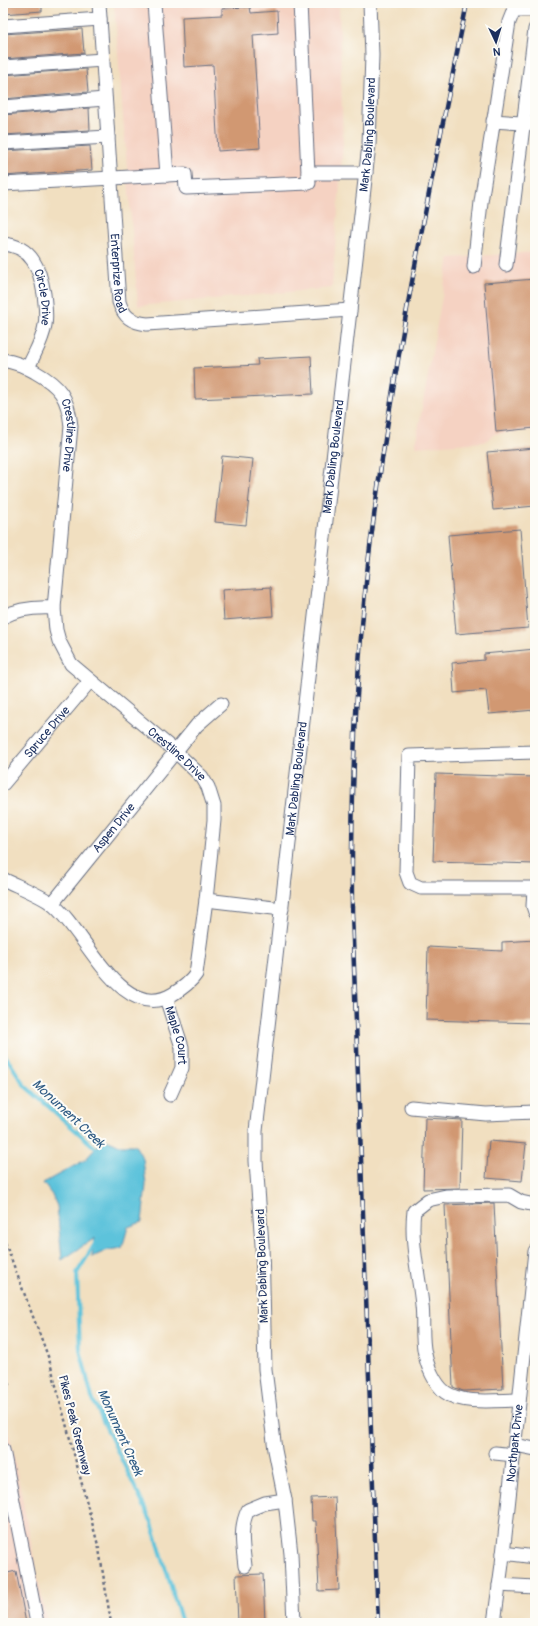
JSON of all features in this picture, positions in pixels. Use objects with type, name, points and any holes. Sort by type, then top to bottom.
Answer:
[{"type":"street","name":"Enterprize Road","points":[[99,3],[119,302],[122,310],[128,318],[136,323],[147,324],[350,310]]},
{"type":"street","points":[[154,3],[167,175]]},
{"type":"street","points":[[3,184],[185,174],[186,188],[309,183],[300,3]]},
{"type":"street","name":"Mark Dabling Boulevard","points":[[294,1623],[291,1554],[285,1500],[275,1450],[265,1369],[262,1245],[256,1161],[256,1131],[366,173],[372,104],[370,3]]},
{"type":"street","points":[[474,267],[481,202],[509,22],[516,7],[535,10]]},
{"type":"street","points":[[3,26],[100,19]]},
{"type":"street","points":[[506,265],[528,124],[535,28]]},
{"type":"street","points":[[3,67],[103,60]]},
{"type":"street","points":[[3,107],[106,99]]},
{"type":"street","points":[[493,122],[528,124]]},
{"type":"street","points":[[3,143],[108,137]]},
{"type":"street","points":[[308,173],[366,173]]},
{"type":"street","name":"Circle Drive","points":[[3,244],[22,248],[38,254],[38,267],[42,281],[46,309],[42,336],[28,368]]},
{"type":"street","name":"Crestline Drive","points":[[3,360],[12,361],[52,381],[67,402],[70,413],[71,426],[54,608],[56,630],[64,653],[71,664],[176,752],[202,777],[208,787],[214,806],[206,900],[196,974],[191,981],[166,998]]},
{"type":"street","points":[[3,617],[22,610],[37,607],[54,608]]},
{"type":"street","name":"Spruce Drive","points":[[3,784],[90,681]]},
{"type":"street","name":"Aspen Drive","points":[[52,904],[197,725],[221,704]]},
{"type":"street","points":[[535,752],[409,756],[406,872],[410,883],[421,888],[535,888],[533,906],[535,912]]},
{"type":"street","points":[[3,879],[52,904],[82,938],[113,980],[123,989],[133,996],[146,999],[166,998]]},
{"type":"street","points":[[206,900],[282,909]]},
{"type":"street","name":"Maple Court","points":[[166,998],[182,1047],[182,1068],[170,1096]]},
{"type":"street","points":[[411,1107],[486,1114],[535,1112]]},
{"type":"street","points":[[519,1400],[485,1401],[455,1398],[444,1391],[435,1380],[425,1354],[422,1307],[412,1229],[414,1211],[428,1200],[446,1196],[508,1195],[521,1202],[535,1205]]},
{"type":"street","name":"Northpark Drive","points":[[494,1623],[503,1559],[519,1400],[529,1366],[535,1251]]},
{"type":"street","points":[[495,1453],[535,1449]]},
{"type":"street","points":[[3,1450],[37,1623]]},
{"type":"street","points":[[245,1566],[242,1532],[243,1520],[248,1510],[265,1503],[285,1500]]},
{"type":"street","points":[[503,1559],[535,1557]]},
{"type":"street","points":[[499,1585],[535,1586]]},
{"type":"path","name":"Pikes Peak Greenway","points":[[3,1238],[49,1359],[99,1549],[111,1623]]},
{"type":"path","points":[[3,1374],[10,1383],[3,1389]]},
{"type":"shaded area","points":[[114,3],[339,3],[343,144],[332,288],[138,306]]},
{"type":"shaded area","points":[[535,252],[535,430],[495,434],[484,442],[415,447],[449,258]]},
{"type":"shaded area","points":[[3,1402],[47,1623],[3,1623]]},
{"type":"water","points":[[104,1139],[118,1145],[135,1145],[143,1159],[146,1185],[142,1222],[128,1227],[122,1248],[108,1250],[92,1257],[95,1238],[62,1260],[57,1206],[52,1195],[43,1183],[85,1160]]},
{"type":"building","points":[[3,3],[42,3],[42,11],[3,14]]},
{"type":"building","points":[[250,7],[251,13],[277,11],[278,33],[253,35],[260,148],[218,151],[213,65],[184,67],[182,17],[222,15],[222,8]]},
{"type":"building","points":[[82,29],[84,53],[3,59],[3,34]]},
{"type":"building","points":[[86,69],[88,92],[3,99],[3,75]]},
{"type":"building","points":[[89,108],[90,130],[3,135],[3,115]]},
{"type":"building","points":[[90,146],[92,170],[3,176],[3,151]]},
{"type":"building","points":[[535,279],[535,428],[496,432],[484,283]]},
{"type":"building","points":[[311,356],[313,394],[195,399],[194,368],[258,365],[257,359]]},
{"type":"building","points":[[535,448],[535,506],[493,510],[487,452]]},
{"type":"building","points":[[222,456],[253,459],[246,525],[215,522]]},
{"type":"building","points":[[520,529],[528,628],[456,634],[448,535]]},
{"type":"building","points":[[271,587],[273,616],[224,620],[222,590]]},
{"type":"building","points":[[535,649],[535,710],[489,714],[486,690],[454,693],[452,663],[484,660],[484,654]]},
{"type":"building","points":[[436,774],[535,777],[535,864],[433,861]]},
{"type":"building","points":[[535,940],[535,1023],[426,1020],[428,947],[502,951],[502,942]]},
{"type":"building","points":[[425,1118],[462,1120],[460,1188],[423,1189]]},
{"type":"building","points":[[489,1141],[526,1144],[522,1181],[486,1178]]},
{"type":"building","points":[[494,1203],[503,1389],[463,1391],[453,1387],[445,1205]]},
{"type":"building","points":[[335,1497],[339,1590],[319,1591],[316,1521],[312,1521],[311,1498]]},
{"type":"building","points":[[16,1571],[26,1623],[3,1623],[3,1574]]},
{"type":"building","points":[[263,1574],[265,1623],[238,1623],[236,1575]]},
{"type":"waterway","name":"Monument Creek","points":[[3,1052],[25,1086],[99,1151]]},
{"type":"waterway","name":"Monument Creek","points":[[96,1242],[77,1273],[80,1350],[92,1398],[152,1523],[182,1623]]},
{"type":"railway","points":[[378,1623],[352,912],[352,812],[356,713],[368,565],[393,387],[416,258],[467,3]]}]
